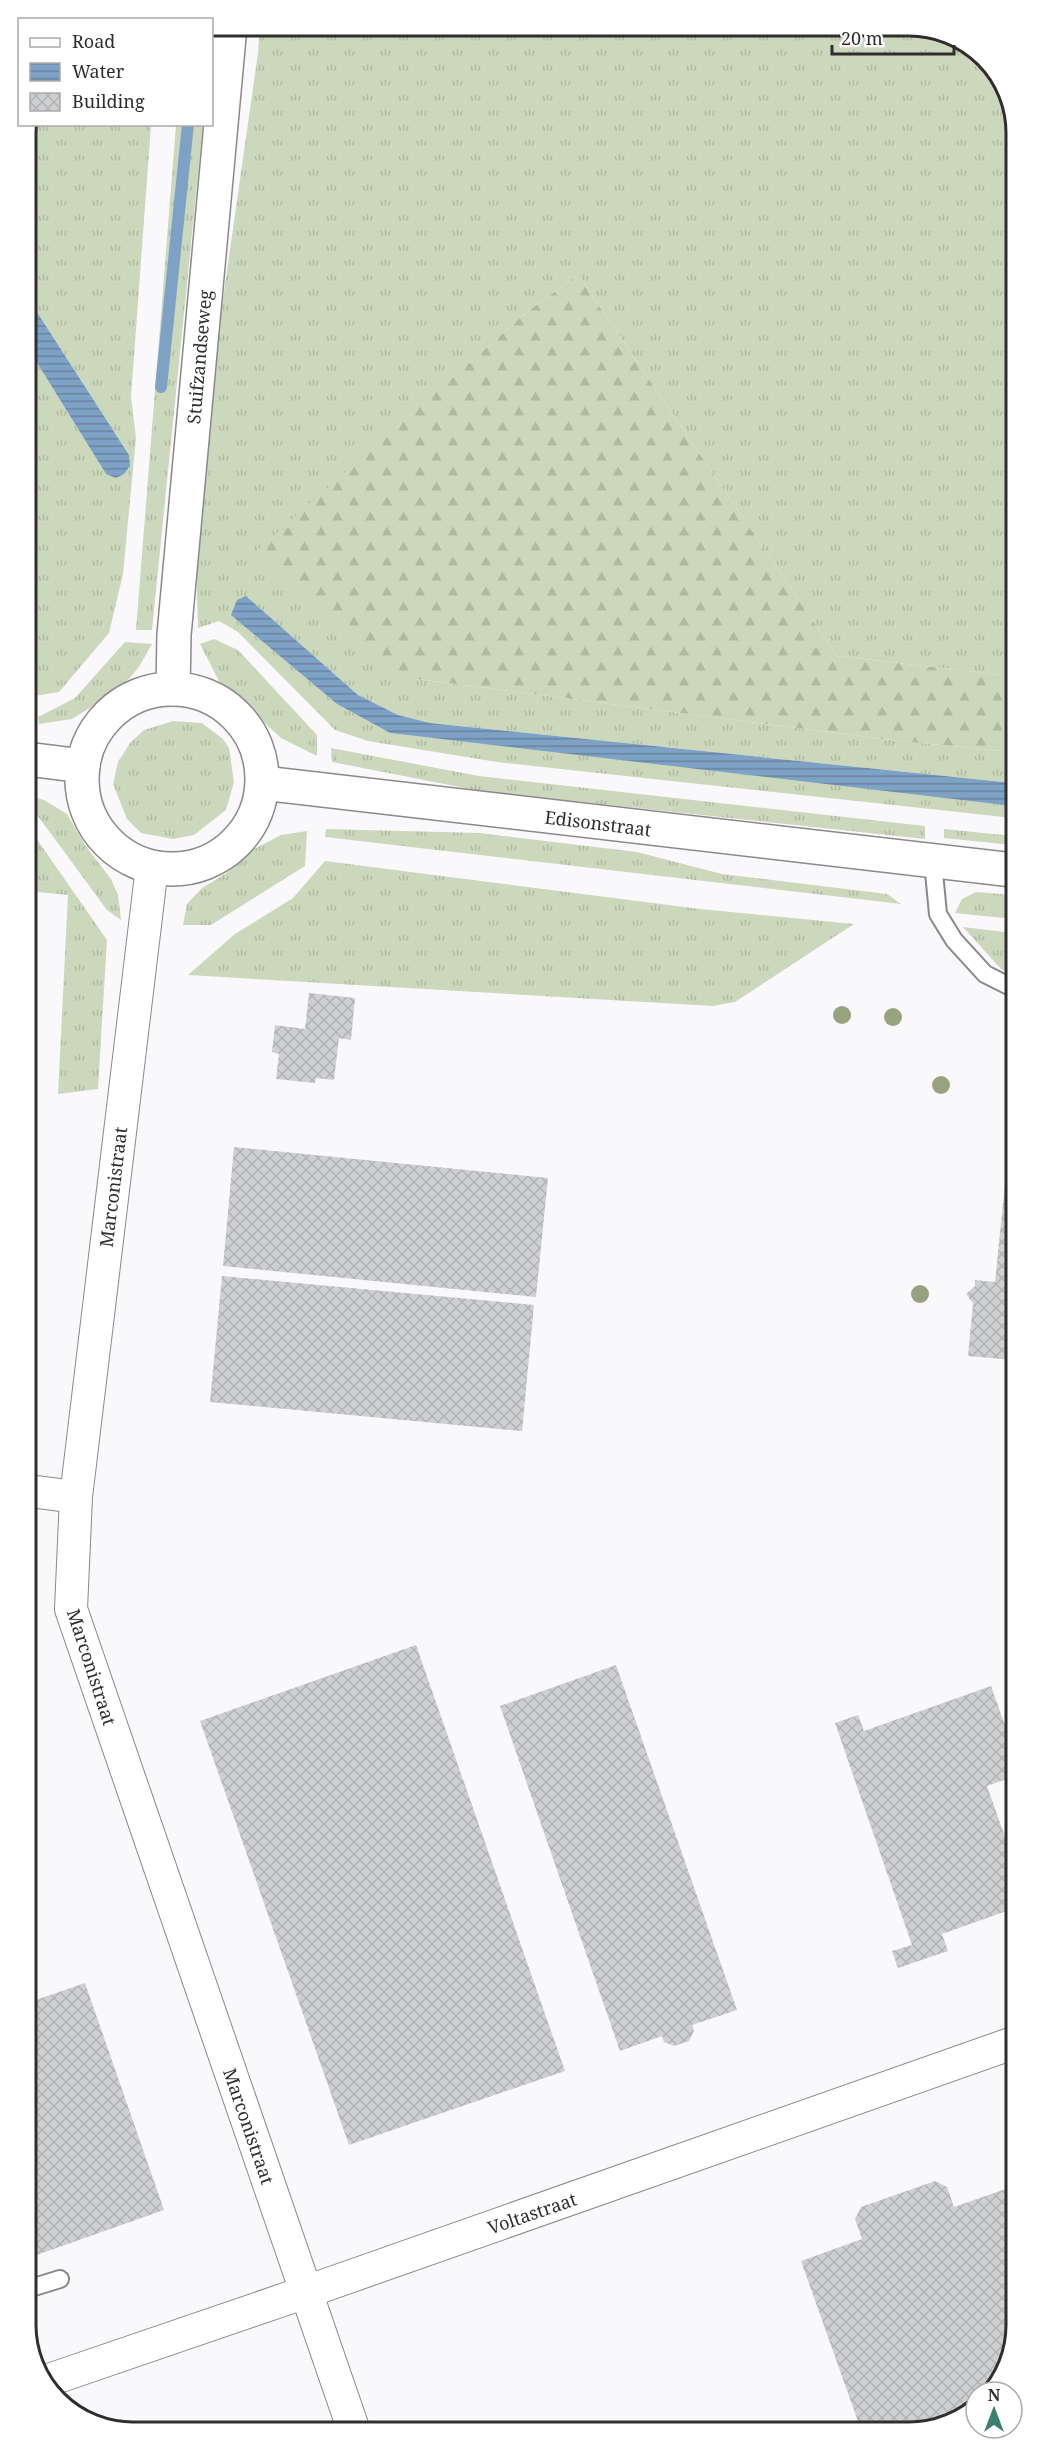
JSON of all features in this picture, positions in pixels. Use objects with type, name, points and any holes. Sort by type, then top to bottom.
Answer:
[{"type":"main road","name":"Stuifzandseweg","points":[[173,689],[174,635],[229,36]]},
{"type":"main road","points":[[173,689],[202,694],[227,708],[247,729],[259,755],[262,783],[257,809],[245,832],[227,851],[204,864],[179,869],[152,867],[128,858],[106,841],[91,818],[83,794],[83,766],[88,746],[99,727],[114,711],[132,698],[152,691],[173,689]]},
{"type":"main road","points":[[36,760],[83,766]]},
{"type":"main road","name":"Edisonstraat","points":[[262,783],[1006,869]]},
{"type":"street","name":"Marconistraat","points":[[152,867],[76,1497],[71,1609],[351,2422]]},
{"type":"street","points":[[36,1492],[76,1497]]},
{"type":"street","name":"Voltastraat","points":[[52,2379],[1006,2047]]},
{"type":"lane","points":[[933,862],[938,914],[954,940],[985,974],[1006,984]]},
{"type":"lane","points":[[36,2286],[60,2279]]},
{"type":"green space","points":[[259,36],[915,36],[946,43],[978,64],[993,85],[1001,102],[1006,133],[1006,675],[837,656],[578,275],[528,311],[257,551],[313,601],[416,679],[899,741],[1006,751],[1006,782],[430,723],[398,715],[358,695],[246,596],[232,615],[337,704],[390,733],[1006,801],[1006,817],[497,762],[368,741],[335,730],[238,632],[219,621],[198,628],[195,533],[209,397]]},
{"type":"green space","points":[[36,126],[151,126],[131,397],[136,438],[123,574],[109,633],[59,692],[36,696],[36,361],[106,474],[129,455],[36,311]]},
{"type":"green space","points":[[176,126],[203,126],[152,630],[136,630]]},
{"type":"green space","points":[[578,275],[837,656],[1006,675],[1006,751],[899,741],[416,679],[363,648],[256,551],[528,311]]},
{"type":"green space","points":[[214,639],[238,650],[317,735],[317,756],[281,738],[219,681],[200,644]]},
{"type":"green space","points":[[125,642],[152,644],[139,667],[126,682],[72,719],[39,724],[38,717],[75,698]]},
{"type":"green space","points":[[173,721],[202,723],[223,739],[229,748],[234,782],[226,810],[194,835],[173,839],[141,833],[127,819],[113,784],[118,762],[130,743],[144,730]]},
{"type":"green space","points":[[331,748],[479,776],[925,826],[925,839],[480,791],[332,762]]},
{"type":"green space","points":[[36,798],[67,814],[85,845],[111,879],[118,895],[121,920],[107,910],[36,813]]},
{"type":"green space","points":[[326,829],[479,833],[637,852],[722,874],[887,894],[901,904],[325,837]]},
{"type":"green space","points":[[944,829],[1006,835],[1006,844],[944,838]]},
{"type":"green space","points":[[307,831],[305,866],[211,925],[183,925],[187,904],[202,888],[225,874],[256,848],[281,835]]},
{"type":"green space","points":[[36,838],[107,940],[98,1089],[58,1094],[68,895],[36,892]]},
{"type":"green space","points":[[325,861],[700,909],[854,924],[735,1002],[713,1006],[188,975],[235,934],[293,898]]},
{"type":"green space","points":[[976,892],[1006,894],[1006,918],[955,913],[962,899]]},
{"type":"green space","points":[[963,927],[1006,932],[1006,971],[1001,969]]},
{"type":"water","points":[[36,311],[129,455],[130,466],[124,474],[116,478],[106,474],[36,361]]},
{"type":"water","points":[[246,596],[358,695],[398,715],[430,723],[1006,782],[1006,805],[390,733],[337,704],[231,615],[237,600]]},
{"type":"building","points":[[309,993],[355,998],[351,1040],[339,1038],[334,1080],[316,1078],[315,1083],[276,1079],[279,1054],[272,1052],[275,1025],[305,1029]]},
{"type":"building","points":[[234,1147],[548,1178],[536,1297],[223,1266]]},
{"type":"building","points":[[1006,1174],[1006,1359],[968,1356],[973,1303],[966,1294],[975,1286],[975,1280],[995,1282]]},
{"type":"building","points":[[222,1276],[534,1305],[522,1431],[210,1402]]},
{"type":"building","points":[[416,1645],[565,2071],[349,2145],[200,1721]]},
{"type":"building","points":[[616,1665],[737,2010],[692,2025],[694,2031],[689,2041],[674,2046],[664,2042],[662,2036],[620,2051],[500,1706]]},
{"type":"building","points":[[991,1686],[1006,1728],[1006,1779],[987,1786],[1006,1840],[1006,1911],[942,1934],[948,1951],[898,1968],[892,1951],[912,1945],[835,1723],[858,1715],[864,1731]]},
{"type":"building","points":[[85,1983],[164,2210],[36,2255],[36,2000]]},
{"type":"building","points":[[935,2181],[947,2187],[954,2207],[1006,2189],[1004,2344],[996,2368],[988,2380],[964,2380],[964,2405],[958,2409],[928,2420],[858,2422],[801,2261],[862,2239],[855,2219],[861,2207]]},
{"type":"waterway","points":[[161,387],[188,126]]}]
